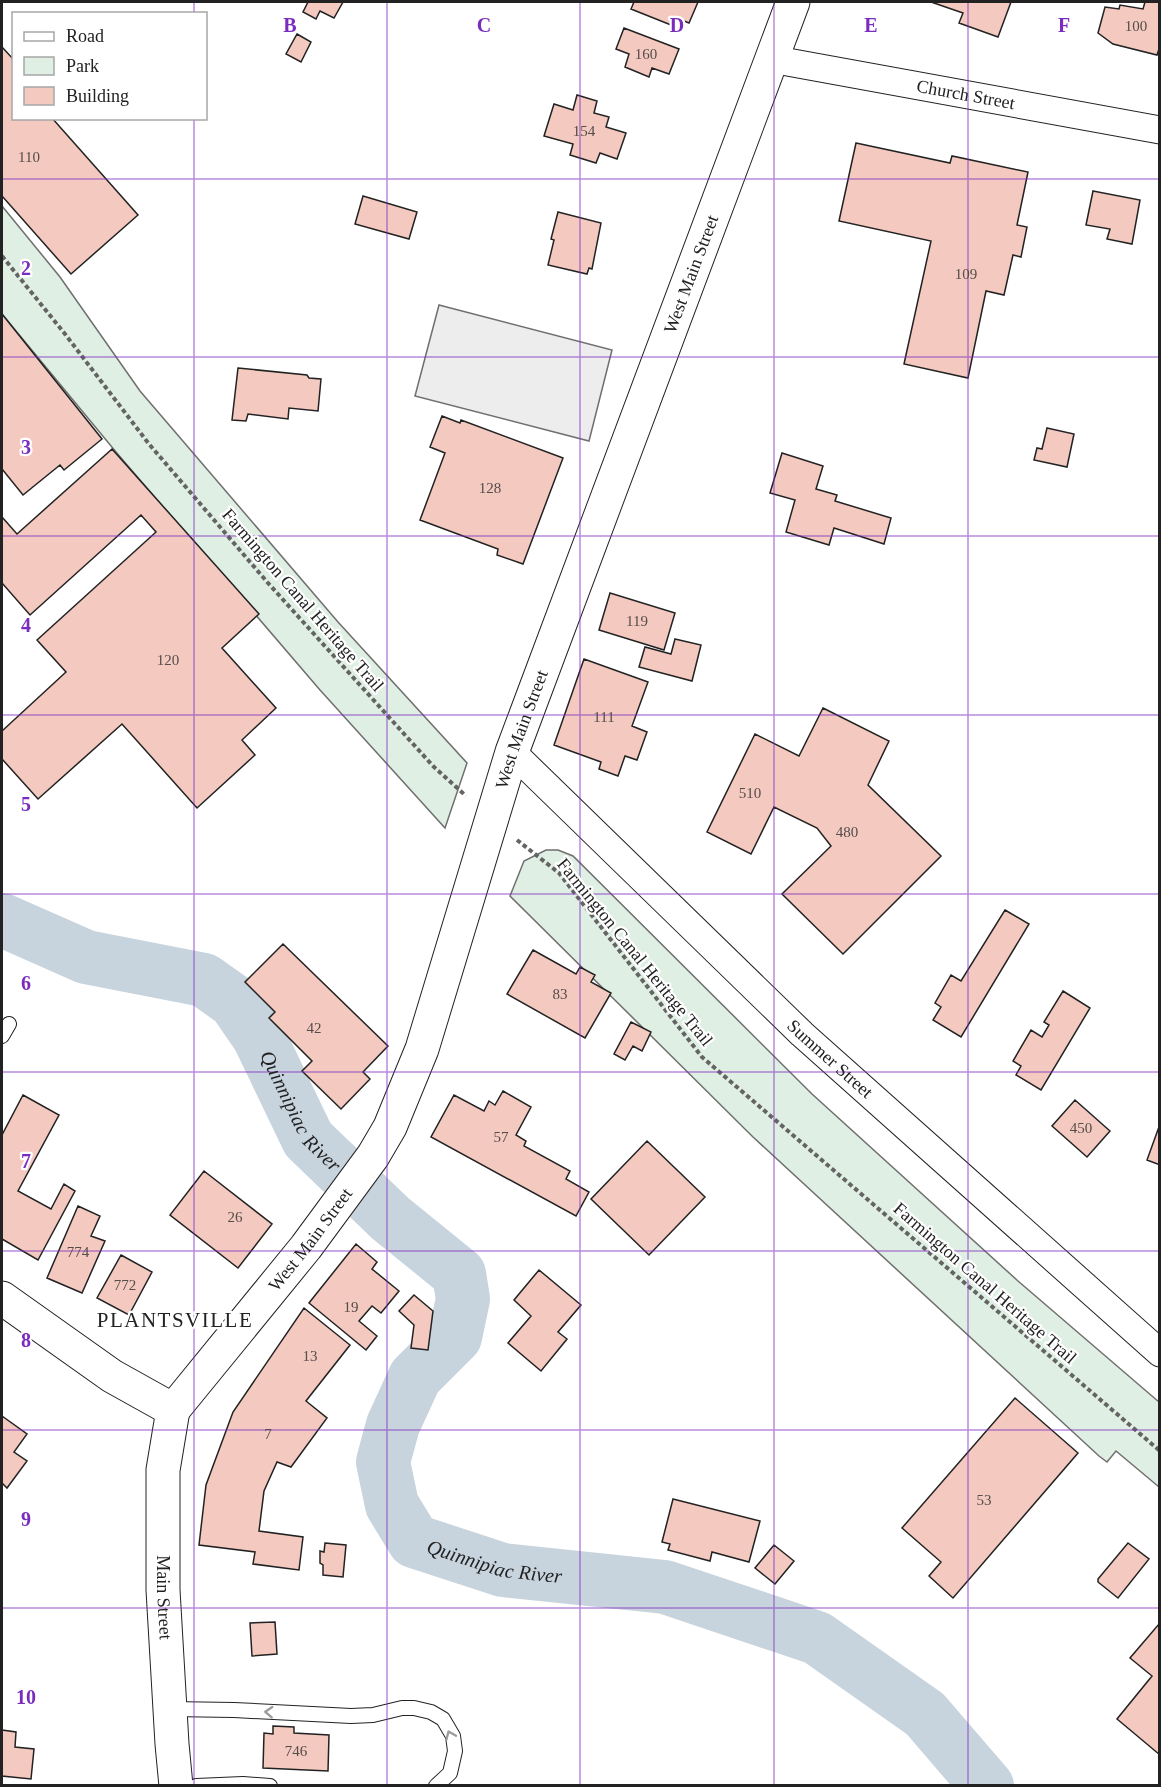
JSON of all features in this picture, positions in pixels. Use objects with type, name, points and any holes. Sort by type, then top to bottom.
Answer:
[{"type":"main road","name":"West Main Street","points":[[173,1410],[247,1321],[341,1200],[374,1156],[390,1127],[422,1049],[512,752],[793,2]]},
{"type":"main road","points":[[2,1298],[112,1376],[173,1410]]},
{"type":"main road","name":"Main Street","points":[[173,1410],[163,1470],[163,1590],[169,1709],[176,1785]]},
{"type":"street","name":"Church Street","points":[[771,59],[1160,130]]},
{"type":"street","name":"Summer Street","points":[[512,752],[802,1034],[1160,1353]]},
{"type":"lane","points":[[169,1709],[351,1716],[373,1715],[402,1708],[431,1712],[443,1719],[453,1736],[455,1751],[450,1773],[436,1785]]},
{"type":"lane","points":[[196,1785],[270,1785]]},
{"type":"path","name":"Farmington Canal Heritage Trail","points":[[2,256],[149,444],[268,583],[433,766],[490,819],[559,873],[702,1057],[1160,1451]]},
{"type":"green space","points":[[2,206],[60,277],[140,391],[338,622],[467,763],[445,828],[320,690],[116,452],[2,314]]},
{"type":"green space","points":[[546,850],[558,850],[573,856],[812,1094],[1018,1281],[1159,1402],[1159,1487],[1116,1451],[1107,1462],[1099,1456],[753,1137],[510,896],[524,861]]},
{"type":"shaded area","points":[[439,305],[612,350],[589,441],[415,396]]},
{"type":"building","points":[[308,2],[343,2],[334,18],[320,11],[316,19],[303,12]]},
{"type":"building","points":[[634,2],[698,2],[689,23],[674,17],[671,25],[631,9]]},
{"type":"building","points":[[931,2],[1011,2],[998,37],[959,23],[963,13]]},
{"type":"building","points":[[1145,2],[1160,2],[1160,46],[1157,55],[1113,44],[1098,33],[1105,7],[1119,9],[1120,5],[1143,9]]},
{"type":"building","points":[[624,28],[679,49],[669,74],[652,68],[649,77],[625,67],[629,54],[616,49]]},
{"type":"building","points":[[297,34],[311,42],[301,62],[286,54]]},
{"type":"building","points":[[2,47],[12,58],[12,120],[54,120],[138,215],[71,274],[2,196]]},
{"type":"building","points":[[577,95],[597,101],[594,113],[609,117],[606,127],[626,133],[617,159],[600,153],[596,163],[570,155],[573,144],[544,136],[554,104],[573,110]]},
{"type":"building","points":[[856,143],[950,163],[952,156],[1028,172],[1017,225],[1027,227],[1021,257],[1013,255],[1004,295],[986,291],[968,378],[904,364],[931,241],[839,221]]},
{"type":"building","points":[[1093,191],[1140,200],[1132,244],[1107,239],[1110,229],[1086,225]]},
{"type":"building","points":[[363,196],[417,212],[409,239],[355,224]]},
{"type":"building","points":[[558,212],[601,223],[592,269],[589,268],[587,274],[548,265],[554,240],[551,239]]},
{"type":"building","points":[[2,314],[102,439],[64,470],[60,465],[23,495],[2,469]]},
{"type":"building","points":[[238,368],[307,375],[309,378],[321,379],[318,411],[289,408],[288,419],[248,414],[246,421],[232,420]]},
{"type":"building","points":[[442,416],[460,423],[461,420],[563,458],[523,564],[497,555],[498,549],[420,520],[445,453],[430,447]]},
{"type":"building","points":[[1047,428],[1074,434],[1067,467],[1034,460],[1037,448],[1042,449]]},
{"type":"building","points":[[112,449],[259,614],[222,648],[276,708],[242,740],[255,755],[197,808],[122,724],[38,799],[2,759],[2,731],[66,672],[37,640],[156,532],[141,515],[30,615],[2,583],[2,517],[17,534]]},
{"type":"building","points":[[782,453],[823,466],[816,489],[837,495],[835,501],[891,518],[884,544],[834,528],[829,545],[786,532],[795,500],[770,493]]},
{"type":"building","points":[[610,593],[675,613],[664,650],[599,630]]},
{"type":"building","points":[[675,639],[701,645],[692,681],[639,667],[645,647],[671,654]]},
{"type":"building","points":[[584,659],[648,682],[632,726],[647,732],[637,760],[625,756],[618,776],[599,769],[601,762],[554,745]]},
{"type":"building","points":[[823,708],[889,741],[868,785],[941,856],[843,954],[782,894],[831,846],[817,828],[774,807],[751,854],[707,832],[755,734],[799,756]]},
{"type":"building","points":[[1005,910],[1029,924],[961,1037],[933,1020],[941,1007],[935,1003],[951,975],[961,981]]},
{"type":"building","points":[[283,944],[388,1046],[363,1072],[370,1079],[341,1109],[302,1071],[312,1061],[269,1018],[275,1012],[245,982]]},
{"type":"building","points":[[533,950],[576,974],[580,967],[595,975],[591,982],[611,993],[585,1038],[507,994]]},
{"type":"building","points":[[1063,991],[1090,1008],[1041,1090],[1016,1075],[1021,1066],[1013,1061],[1031,1030],[1042,1037],[1049,1025],[1044,1022]]},
{"type":"building","points":[[631,1022],[651,1032],[642,1051],[633,1046],[625,1060],[614,1054]]},
{"type":"building","points":[[503,1091],[531,1107],[516,1135],[526,1141],[524,1146],[570,1171],[566,1179],[589,1192],[576,1216],[431,1137],[454,1095],[484,1111],[489,1101],[495,1105]]},
{"type":"building","points":[[23,1095],[59,1115],[18,1191],[51,1209],[64,1184],[75,1191],[38,1260],[2,1239],[2,1135]]},
{"type":"building","points":[[1075,1100],[1110,1131],[1087,1157],[1052,1126]]},
{"type":"building","points":[[1160,1124],[1160,1165],[1147,1160]]},
{"type":"building","points":[[647,1141],[705,1197],[649,1255],[591,1199]]},
{"type":"building","points":[[204,1171],[272,1224],[238,1268],[170,1215]]},
{"type":"building","points":[[78,1206],[100,1216],[91,1236],[105,1241],[82,1293],[47,1278]]},
{"type":"building","points":[[356,1244],[377,1262],[372,1269],[399,1291],[381,1313],[372,1306],[359,1321],[377,1336],[366,1350],[309,1303]]},
{"type":"building","points":[[121,1255],[152,1272],[129,1315],[97,1298]]},
{"type":"building","points":[[539,1270],[581,1305],[558,1332],[567,1339],[541,1371],[508,1343],[531,1316],[514,1300]]},
{"type":"building","points":[[414,1295],[433,1311],[428,1350],[411,1348],[414,1325],[399,1311]]},
{"type":"building","points":[[304,1308],[350,1345],[306,1401],[327,1418],[291,1467],[277,1462],[264,1491],[259,1531],[303,1537],[299,1570],[253,1564],[255,1552],[199,1545],[206,1485],[233,1412]]},
{"type":"building","points":[[1015,1398],[1078,1453],[953,1598],[929,1576],[941,1562],[902,1528]]},
{"type":"building","points":[[2,1416],[27,1434],[14,1452],[27,1461],[7,1488],[2,1483]]},
{"type":"building","points":[[673,1499],[760,1521],[749,1562],[712,1552],[710,1561],[668,1550],[670,1544],[662,1542]]},
{"type":"building","points":[[325,1543],[346,1545],[343,1577],[323,1575],[320,1551],[324,1552]]},
{"type":"building","points":[[1128,1543],[1149,1559],[1118,1598],[1098,1582],[1098,1579]]},
{"type":"building","points":[[774,1545],[794,1561],[775,1584],[755,1568]]},
{"type":"building","points":[[275,1622],[277,1654],[252,1656],[250,1623]]},
{"type":"building","points":[[1159,1624],[1160,1755],[1117,1719],[1152,1676],[1130,1658]]},
{"type":"building","points":[[273,1726],[294,1727],[294,1733],[329,1735],[328,1771],[263,1768],[264,1733],[273,1734]]},
{"type":"building","points":[[2,1730],[16,1732],[15,1747],[34,1749],[31,1779],[2,1776]]},
{"type":"waterway","name":"Quinnipiac River","points":[[2,920],[86,957],[204,980],[235,1002],[259,1037],[308,1139],[390,1218],[459,1274],[463,1299],[455,1337],[415,1377],[393,1425],[383,1462],[392,1505],[414,1541],[503,1570],[665,1587],[817,1638],[925,1714],[987,1786]]},
{"type":"district","name":"PLANTSVILLE","points":[[175,1320]]}]
